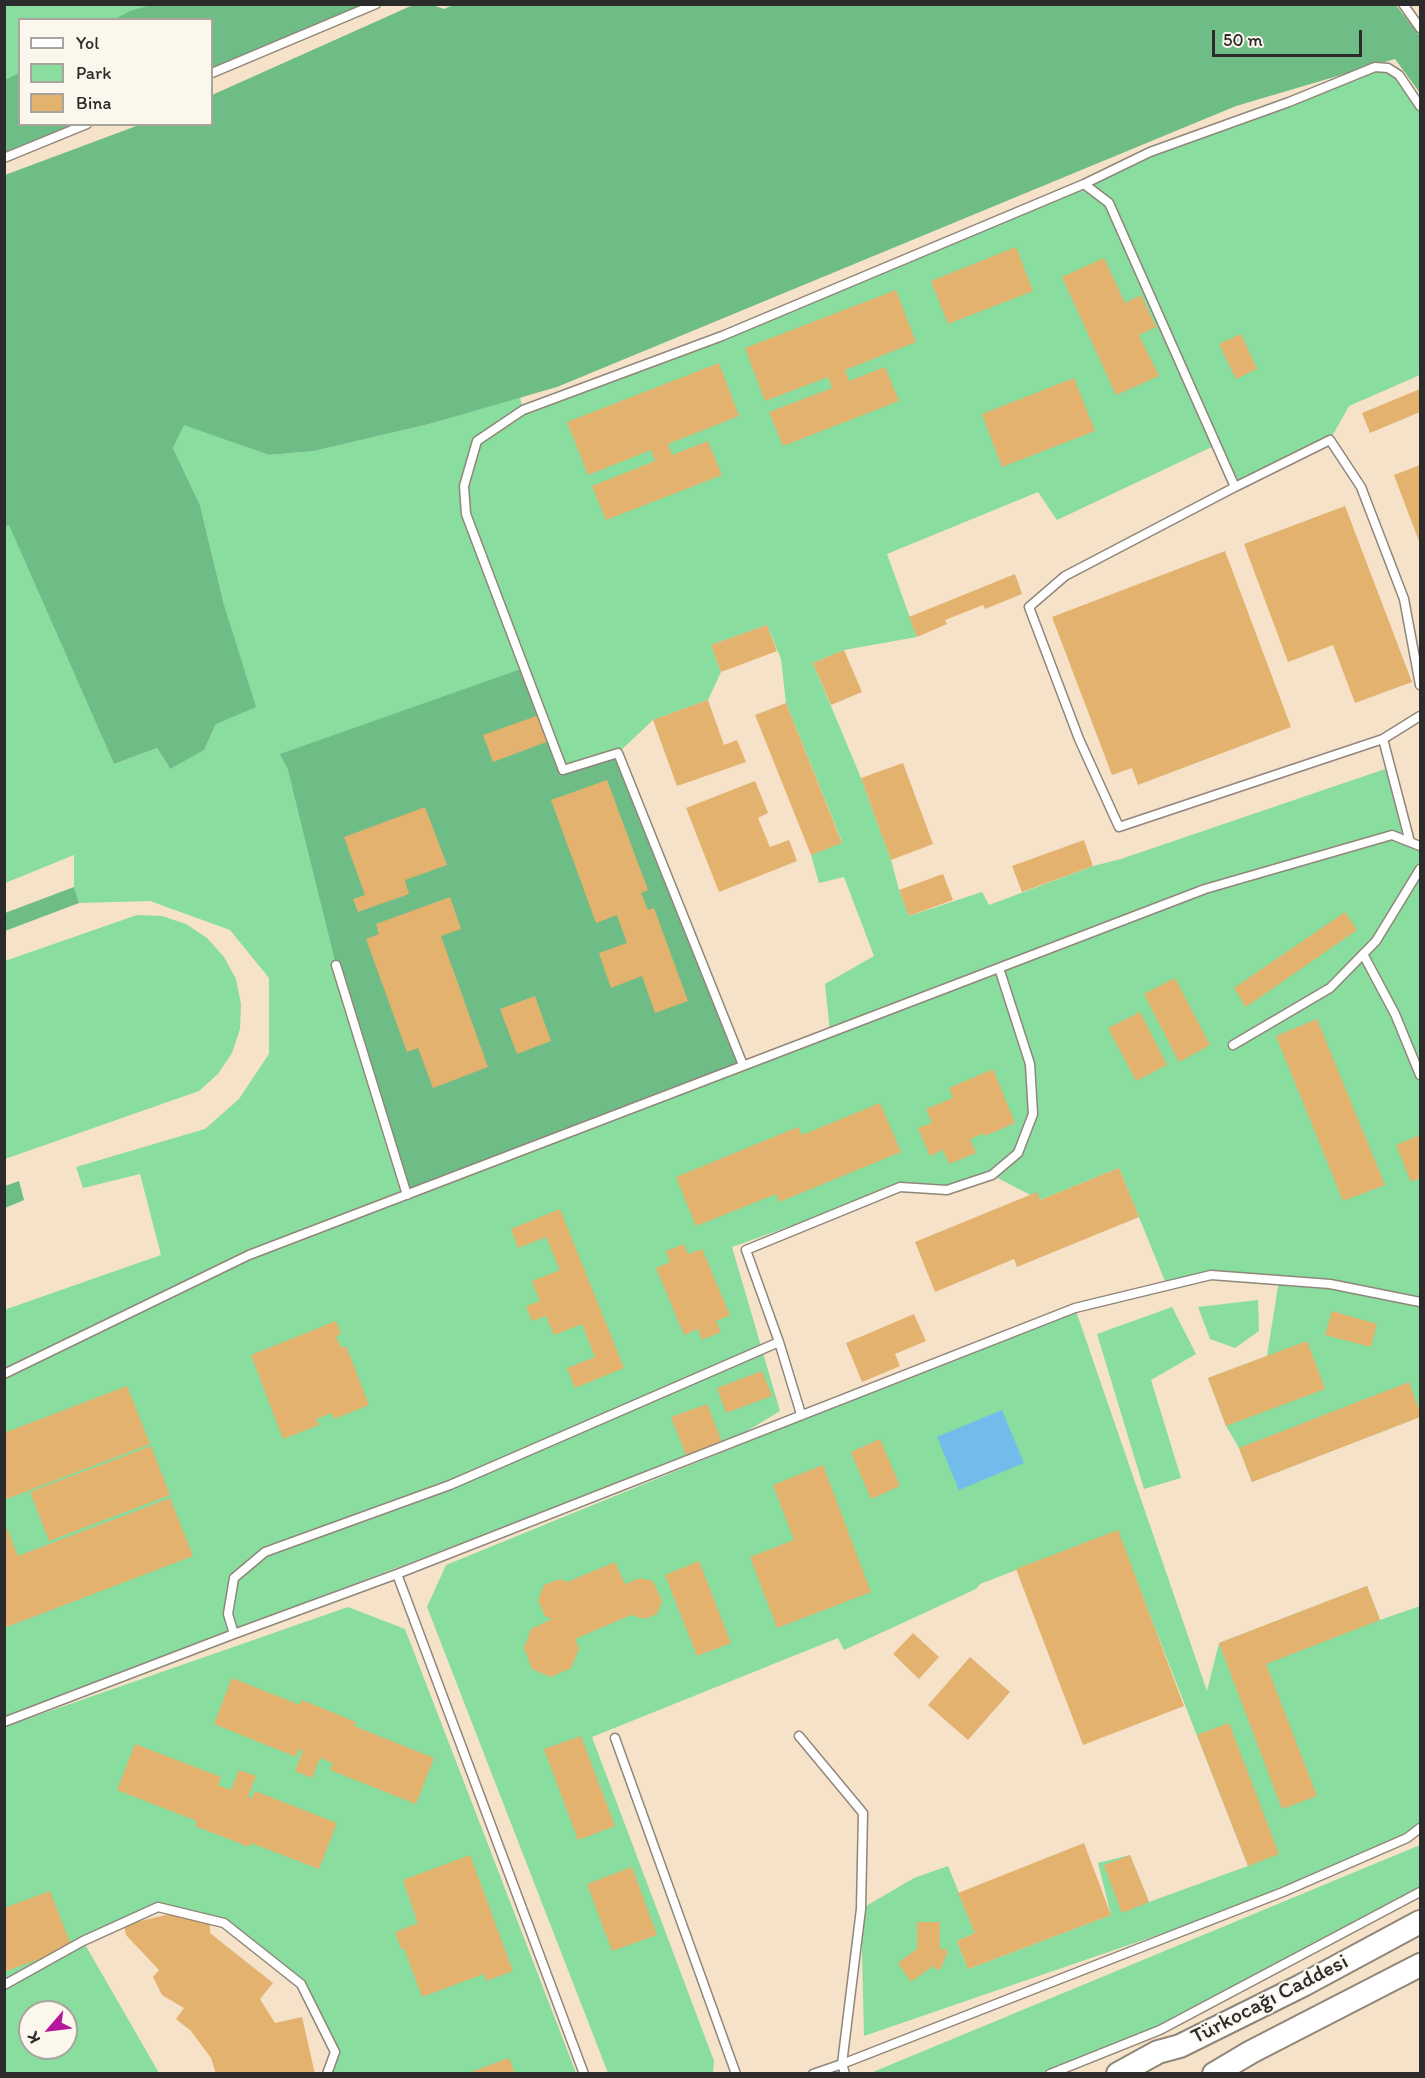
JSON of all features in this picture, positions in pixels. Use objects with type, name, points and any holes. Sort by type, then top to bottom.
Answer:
[{"type":"main road","name":"Türkocağı Caddesi","points":[[1118,2073],[1161,2063],[1180,2046],[1301,1986],[1420,1922]]},
{"type":"main road","name":"Türkocağı Caddesi","points":[[1214,2073],[1420,1965]]},
{"type":"main road","points":[[1238,2073],[1251,2052]]},
{"type":"lane","points":[[213,73],[376,4]]},
{"type":"lane","points":[[1403,4],[1420,28]]},
{"type":"lane","points":[[743,1065],[618,753],[563,770],[466,514],[464,486],[477,441],[523,410],[722,336],[1084,184],[1150,152],[1289,102],[1375,67],[1388,68],[1399,75],[1420,106]]},
{"type":"lane","points":[[4,158],[82,126]]},
{"type":"lane","points":[[1084,184],[1109,203],[1235,487]]},
{"type":"lane","points":[[1420,685],[1404,598],[1361,487],[1330,440],[1065,576],[1029,608],[1079,739],[1119,827],[1383,739],[1420,716]]},
{"type":"lane","points":[[1383,739],[1410,842]]},
{"type":"lane","points":[[4,1374],[249,1255],[1205,889],[1392,835],[1420,846]]},
{"type":"lane","points":[[1233,1045],[1330,988],[1376,941],[1420,868]]},
{"type":"lane","points":[[1363,954],[1395,1014],[1420,1075]]},
{"type":"lane","points":[[336,964],[407,1195]]},
{"type":"lane","points":[[801,1414],[779,1342],[746,1250],[900,1187],[947,1190],[992,1175],[1018,1153],[1033,1114],[1030,1064],[999,968]]},
{"type":"lane","points":[[4,1722],[397,1574],[1075,1308],[1211,1275],[1330,1284],[1420,1302]]},
{"type":"lane","points":[[234,1634],[228,1614],[234,1578],[265,1552],[450,1485],[779,1342]]},
{"type":"lane","points":[[397,1574],[584,2073]]},
{"type":"lane","points":[[799,1736],[863,1813],[861,1909],[844,2069]]},
{"type":"lane","points":[[615,1738],[736,2073]]},
{"type":"lane","points":[[813,2073],[844,2069],[1283,1892],[1407,1839],[1420,1828]]},
{"type":"lane","points":[[1050,2073],[1160,2030],[1420,1892]]},
{"type":"lane","points":[[4,1985],[83,1941],[158,1907],[224,1923],[301,1984],[335,2052],[327,2073]]},
{"type":"green space","points":[[455,4],[1395,4],[1420,36],[1420,93],[1395,59],[1236,106],[557,387],[429,424],[314,451],[269,455],[184,425],[173,448],[200,505],[224,605],[256,707],[216,724],[204,750],[170,769],[157,748],[114,764],[9,525],[5,527],[5,175],[136,126],[213,126],[213,95],[413,5],[432,5],[444,9]]},
{"type":"green space","points":[[5,5],[376,5],[213,20],[213,18],[18,18],[19,126],[5,158]]},
{"type":"green space","points":[[151,5],[376,5],[213,73],[213,18],[117,18],[130,11]]},
{"type":"green space","points":[[1375,67],[1388,68],[1420,106],[1420,375],[1349,406],[1330,440],[1235,487],[1216,445],[1057,520],[1038,492],[887,554],[917,637],[844,650],[813,663],[861,778],[909,916],[982,892],[989,905],[1093,866],[1121,859],[1391,767],[1410,842],[1420,846],[1420,1417],[1252,1482],[1239,1448],[1226,1426],[1208,1378],[1267,1356],[1279,1280],[1211,1275],[1167,1286],[1119,1168],[1040,1200],[992,1175],[947,1190],[900,1187],[732,1247],[780,1411],[732,1440],[5,1720],[4,1310],[161,1255],[140,1174],[83,1188],[76,1167],[205,1129],[239,1099],[269,1054],[269,978],[230,930],[150,901],[79,903],[74,887],[74,855],[5,883],[5,527],[9,524],[114,764],[157,748],[169,768],[204,750],[216,724],[224,605],[200,505],[173,448],[184,424],[269,455],[314,451],[429,424],[520,397],[523,409],[722,336],[1150,152]],"holes":[[[767,625],[781,659],[786,703],[842,842],[811,855],[819,883],[844,877],[874,956],[825,984],[830,1032],[407,1194],[288,770],[281,754],[563,770],[618,753],[653,720],[708,700],[721,672],[711,645]]]},
{"type":"green space","points":[[18,74],[18,126],[85,126],[5,158],[5,80]]},
{"type":"green space","points":[[524,668],[563,770],[618,753],[743,1065],[407,1195],[336,965],[288,770],[280,754]]},
{"type":"green space","points":[[74,887],[79,903],[5,931],[5,913]]},
{"type":"green space","points":[[137,915],[162,916],[186,924],[207,938],[224,957],[236,979],[241,1004],[240,1029],[232,1053],[218,1074],[199,1091],[5,1159],[5,961]]},
{"type":"green space","points":[[19,1181],[24,1200],[5,1208],[5,1186]]},
{"type":"green space","points":[[1258,1300],[1259,1331],[1235,1348],[1210,1339],[1198,1307]]},
{"type":"green space","points":[[1172,1307],[1196,1354],[1151,1380],[1181,1478],[1144,1489],[1097,1334]]},
{"type":"green space","points":[[1075,1308],[1207,1691],[1219,1643],[1367,1586],[1380,1620],[1420,1606],[1420,1828],[1283,1892],[864,2036],[861,1909],[914,1878],[948,1866],[975,1933],[957,1941],[968,1969],[1111,1915],[1098,1863],[1130,1855],[1149,1902],[1248,1866],[1117,1531],[980,1584],[976,1589],[844,1650],[838,1638],[592,1737],[714,2061],[713,2073],[608,2073],[427,1607],[446,1565]]},
{"type":"green space","points":[[348,1607],[405,1629],[576,2073],[327,2073],[335,2052],[301,1984],[224,1923],[158,1907],[83,1941],[159,2073],[5,2073],[4,1727]]},
{"type":"green space","points":[[1420,1845],[1420,1892],[1160,2030],[1050,2073],[874,2074],[873,2072]]},
{"type":"water","points":[[1002,1410],[1024,1463],[959,1490],[937,1437]]},
{"type":"building","points":[[1016,247],[1033,291],[948,324],[931,281]]},
{"type":"building","points":[[1104,258],[1125,303],[1141,295],[1156,327],[1139,335],[1159,376],[1116,395],[1062,277]]},
{"type":"building","points":[[896,290],[916,342],[845,370],[849,381],[885,367],[899,401],[783,446],[769,412],[832,388],[828,377],[765,401],[745,348]]},
{"type":"building","points":[[1241,334],[1257,369],[1236,379],[1219,344]]},
{"type":"building","points":[[719,363],[739,416],[668,444],[672,455],[708,441],[722,475],[606,520],[592,486],[655,461],[651,450],[588,475],[567,422]]},
{"type":"building","points":[[1074,378],[1095,431],[1002,467],[982,414]]},
{"type":"building","points":[[1420,389],[1420,412],[1370,433],[1362,413]]},
{"type":"building","points":[[1420,465],[1420,544],[1394,475]]},
{"type":"building","points":[[1345,506],[1412,682],[1355,703],[1333,645],[1288,662],[1244,544]]},
{"type":"building","points":[[1225,551],[1291,727],[1138,785],[1132,768],[1112,775],[1052,617]]},
{"type":"building","points":[[1015,574],[1022,594],[985,609],[983,605],[945,620],[947,624],[917,637],[909,617]]},
{"type":"building","points":[[767,625],[777,651],[721,672],[711,645]]},
{"type":"building","points":[[844,650],[862,692],[831,705],[813,663]]},
{"type":"building","points":[[708,700],[724,745],[737,740],[746,762],[677,786],[653,720]]},
{"type":"building","points":[[786,703],[842,843],[811,855],[755,715]]},
{"type":"building","points":[[539,715],[549,741],[493,762],[483,735]]},
{"type":"building","points":[[903,763],[933,844],[891,860],[861,778]]},
{"type":"building","points":[[607,780],[648,890],[641,893],[648,910],[654,908],[688,1001],[655,1013],[642,976],[611,988],[599,953],[627,943],[617,915],[596,923],[551,800]]},
{"type":"building","points":[[755,781],[768,813],[758,818],[770,847],[789,840],[797,861],[719,892],[686,808]]},
{"type":"building","points":[[425,807],[447,865],[405,880],[409,894],[358,912],[353,899],[365,895],[344,837]]},
{"type":"building","points":[[1084,840],[1093,866],[1022,892],[1012,866]]},
{"type":"building","points":[[943,874],[953,900],[909,916],[899,890]]},
{"type":"building","points":[[450,897],[461,929],[441,936],[488,1067],[433,1088],[418,1048],[407,1052],[366,939],[379,934],[376,924]]},
{"type":"building","points":[[1345,912],[1357,930],[1246,1007],[1234,988]]},
{"type":"building","points":[[1175,978],[1210,1045],[1179,1062],[1144,994]]},
{"type":"building","points":[[535,996],[551,1041],[517,1054],[500,1009]]},
{"type":"building","points":[[1140,1012],[1167,1065],[1136,1081],[1108,1028]]},
{"type":"building","points":[[1317,1019],[1385,1185],[1343,1201],[1276,1036]]},
{"type":"building","points":[[993,1069],[1015,1123],[985,1136],[984,1133],[970,1139],[976,1153],[949,1164],[943,1150],[930,1156],[918,1128],[932,1123],[926,1109],[953,1098],[949,1088]]},
{"type":"building","points":[[880,1103],[901,1152],[779,1202],[776,1194],[696,1226],[676,1177],[798,1127],[802,1135]]},
{"type":"building","points":[[1420,1135],[1420,1178],[1411,1182],[1396,1145]]},
{"type":"building","points":[[1119,1168],[1139,1217],[1017,1267],[1014,1259],[935,1292],[915,1242],[1037,1192],[1040,1200]]},
{"type":"building","points":[[560,1209],[624,1368],[575,1388],[567,1368],[595,1357],[582,1324],[554,1335],[546,1316],[532,1321],[526,1306],[540,1301],[532,1281],[560,1270],[546,1237],[518,1248],[511,1229]]},
{"type":"building","points":[[684,1244],[688,1254],[702,1249],[730,1315],[716,1321],[721,1332],[702,1340],[698,1329],[684,1335],[656,1268],[670,1262],[666,1251]]},
{"type":"building","points":[[1332,1311],[1377,1324],[1371,1347],[1325,1335]]},
{"type":"building","points":[[914,1314],[926,1341],[895,1354],[900,1366],[862,1382],[846,1343]]},
{"type":"building","points":[[336,1321],[341,1334],[336,1336],[341,1348],[346,1346],[369,1405],[334,1419],[332,1413],[316,1419],[319,1425],[283,1439],[251,1355]]},
{"type":"building","points":[[1307,1341],[1325,1389],[1226,1426],[1208,1378]]},
{"type":"building","points":[[762,1371],[772,1396],[726,1413],[717,1388]]},
{"type":"building","points":[[1409,1382],[1420,1417],[1252,1482],[1239,1448]]},
{"type":"building","points":[[127,1386],[150,1444],[4,1500],[4,1433]]},
{"type":"building","points":[[707,1404],[722,1442],[686,1455],[671,1417]]},
{"type":"building","points":[[880,1439],[900,1486],[871,1499],[851,1452]]},
{"type":"building","points":[[151,1446],[170,1495],[49,1541],[30,1492]]},
{"type":"building","points":[[823,1465],[871,1592],[777,1628],[750,1557],[794,1540],[773,1485]]},
{"type":"building","points":[[170,1498],[193,1556],[4,1628],[4,1521],[18,1556]]},
{"type":"building","points":[[1118,1530],[1184,1706],[1083,1745],[1016,1569]]},
{"type":"building","points":[[699,1561],[731,1643],[697,1656],[665,1575]]},
{"type":"building","points":[[615,1562],[625,1584],[640,1578],[653,1581],[662,1601],[657,1614],[645,1619],[631,1615],[575,1639],[579,1649],[571,1668],[551,1677],[532,1669],[524,1648],[531,1629],[552,1619],[545,1616],[538,1600],[544,1585],[560,1579],[567,1582]]},
{"type":"building","points":[[1367,1586],[1380,1620],[1266,1664],[1317,1796],[1282,1809],[1219,1643]]},
{"type":"building","points":[[913,1633],[939,1657],[919,1679],[893,1654]]},
{"type":"building","points":[[970,1657],[1010,1692],[968,1740],[928,1705]]},
{"type":"building","points":[[232,1678],[300,1705],[302,1700],[356,1722],[354,1726],[434,1758],[416,1804],[330,1770],[333,1763],[320,1758],[312,1778],[295,1771],[303,1751],[299,1749],[296,1757],[214,1724]]},
{"type":"building","points":[[1229,1723],[1279,1854],[1248,1866],[1197,1735]]},
{"type":"building","points":[[581,1736],[615,1826],[578,1840],[544,1749]]},
{"type":"building","points":[[135,1744],[221,1777],[218,1785],[231,1790],[239,1770],[256,1776],[248,1797],[252,1798],[255,1791],[337,1823],[319,1869],[251,1843],[249,1847],[195,1826],[197,1821],[117,1790]]},
{"type":"building","points":[[1084,1843],[1111,1915],[968,1969],[957,1941],[975,1933],[958,1893]]},
{"type":"building","points":[[470,1855],[513,1971],[486,1981],[484,1974],[422,1997],[404,1948],[401,1949],[395,1932],[418,1923],[403,1880]]},
{"type":"building","points":[[1130,1855],[1149,1902],[1122,1913],[1104,1865]]},
{"type":"building","points":[[632,1867],[657,1935],[612,1951],[587,1884]]},
{"type":"building","points":[[50,1891],[72,1947],[4,1972],[4,1908]]},
{"type":"building","points":[[170,1914],[210,1922],[210,1933],[273,1983],[260,1999],[275,2023],[302,2017],[315,2074],[216,2074],[211,2058],[191,2031],[176,2019],[184,2008],[162,1995],[153,1977],[159,1970],[126,1935],[124,1925]]},
{"type":"building","points":[[917,1922],[940,1922],[940,1949],[947,1949],[947,1954],[941,1968],[937,1971],[933,1966],[911,1982],[898,1963],[917,1949]]},
{"type":"building","points":[[509,2058],[515,2074],[468,2074],[468,2073]]}]
